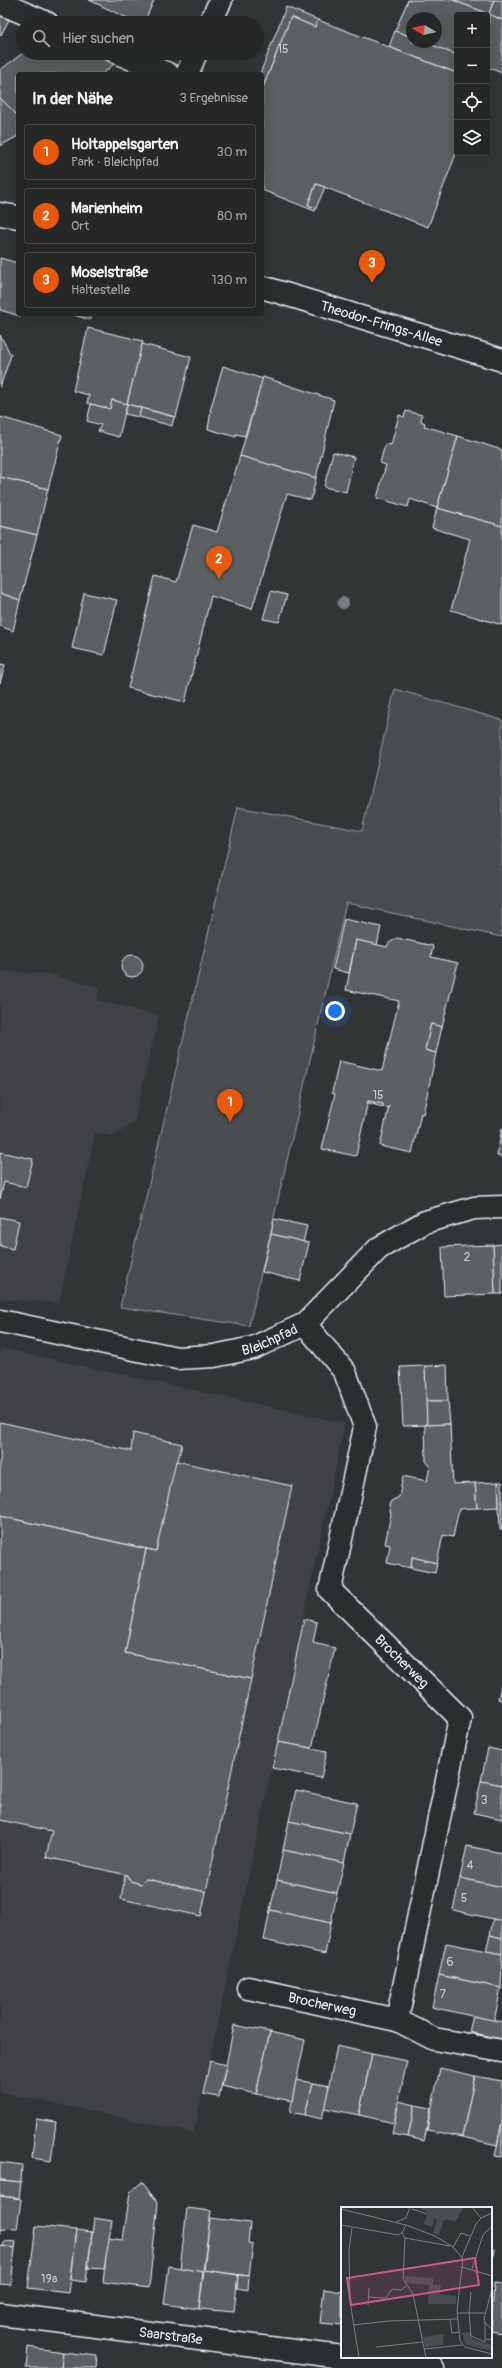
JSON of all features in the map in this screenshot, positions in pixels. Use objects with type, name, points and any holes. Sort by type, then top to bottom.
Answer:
[{"type":"street","points":[[213,16],[221,0]]},
{"type":"street","points":[[0,3],[31,16]]},
{"type":"street","points":[[135,60],[163,72]]},
{"type":"street","points":[[188,72],[193,60]]},
{"type":"street","points":[[0,214],[16,216]]},
{"type":"street","name":"Theodor-Frings-Allee","points":[[264,288],[502,360]]},
{"type":"street","name":"Bleichpfad","points":[[0,1321],[176,1358],[214,1356],[253,1348],[305,1324],[379,1248],[425,1222],[474,1208],[502,1208]]},
{"type":"street","name":"Brocherweg","points":[[305,1324],[345,1372],[365,1427],[330,1590],[460,1718],[397,2020]]},
{"type":"street","name":"Brocherweg","points":[[248,1988],[397,2020],[434,2039],[502,2051]]},
{"type":"street","name":"Saarstraße","points":[[0,2314],[341,2357]]},
{"type":"street","name":"Saarstraße","points":[[351,2358],[433,2368]]},
{"type":"shaded area","points":[[395,689],[502,720],[502,937],[346,903],[249,1326],[120,1307],[238,807],[362,831]]},
{"type":"shaded area","points":[[0,971],[50,974],[99,987],[97,1000],[159,1016],[134,1122],[113,1136],[95,1133],[59,1303],[0,1299]]},
{"type":"shaded area","points":[[0,1348],[345,1423],[194,2133],[0,2092]]},
{"type":"building","points":[[89,0],[154,0],[147,16],[123,16]]},
{"type":"building","points":[[408,0],[453,0],[484,12],[454,12],[454,54],[439,48],[442,48],[442,12],[406,12],[406,35],[395,31]]},
{"type":"building","points":[[453,0],[494,0],[490,12],[484,12]]},
{"type":"building","points":[[494,0],[502,0],[502,20],[490,14]]},
{"type":"building","points":[[286,7],[318,20],[315,27],[291,17],[264,85],[264,72],[261,72]]},
{"type":"building","points":[[0,11],[11,16],[1,35],[0,34]]},
{"type":"building","points":[[490,14],[502,20],[502,73],[490,68]]},
{"type":"building","points":[[291,17],[315,27],[318,20],[454,72],[455,156],[428,227],[316,184],[308,205],[316,208],[315,211],[264,191],[264,85]]},
{"type":"building","points":[[395,31],[406,35],[406,48],[439,48],[454,54],[454,72],[389,47]]},
{"type":"building","points":[[16,58],[16,60],[106,60],[114,64],[104,72],[16,72],[16,114],[0,98],[0,70]]},
{"type":"building","points":[[0,98],[16,114],[16,137],[0,146]]},
{"type":"building","points":[[316,184],[325,187],[316,208],[308,205]]},
{"type":"building","points":[[0,258],[16,262],[16,315],[0,310]]},
{"type":"building","points":[[77,316],[91,316],[90,320]]},
{"type":"building","points":[[88,328],[143,341],[127,404],[112,400],[110,409],[87,403],[89,395],[73,391]]},
{"type":"building","points":[[0,335],[11,355],[0,387]]},
{"type":"building","points":[[142,344],[191,357],[176,417],[127,404]]},
{"type":"building","points":[[223,366],[263,379],[245,436],[236,434],[236,437],[208,429],[210,411]]},
{"type":"building","points":[[263,377],[334,400],[316,478],[240,456]]},
{"type":"building","points":[[112,400],[127,404],[119,437],[98,431],[101,425],[87,421],[91,404],[110,409]]},
{"type":"building","points":[[127,404],[141,408],[139,417],[125,414]]},
{"type":"building","points":[[141,408],[174,417],[172,426],[139,417]]},
{"type":"building","points":[[406,411],[422,415],[421,421],[425,423],[424,426],[458,436],[437,508],[410,499],[408,507],[377,498],[386,465],[380,463],[385,444],[391,445],[399,415],[404,417]]},
{"type":"building","points":[[0,417],[62,435],[48,489],[0,477]]},
{"type":"building","points":[[458,436],[502,450],[502,526],[437,508]]},
{"type":"building","points":[[333,452],[354,457],[346,492],[324,487]]},
{"type":"building","points":[[240,456],[316,478],[311,500],[287,494],[252,609],[211,596],[185,702],[128,688],[155,576],[176,582],[193,525],[217,532]]},
{"type":"building","points":[[0,477],[48,489],[37,535],[0,526]]},
{"type":"building","points":[[437,508],[502,526],[502,625],[451,610],[470,539],[432,528]]},
{"type":"building","points":[[0,526],[37,535],[20,600],[0,593]]},
{"type":"building","points":[[271,591],[287,595],[279,622],[263,619]]},
{"type":"building","points":[[0,593],[20,600],[13,631],[0,626]]},
{"type":"building","points":[[84,593],[117,600],[104,655],[72,648]]},
{"type":"building","points":[[0,664],[5,665],[0,683]]},
{"type":"building","points":[[344,919],[381,927],[377,945],[356,940],[349,973],[333,969]]},
{"type":"building","points":[[397,938],[433,946],[431,957],[458,963],[442,1027],[431,1024],[425,1050],[436,1053],[423,1114],[421,1113],[412,1153],[380,1146],[389,1106],[387,1108],[383,1107],[383,1104],[368,1101],[356,1156],[322,1149],[335,1094],[332,1093],[339,1061],[382,1071],[399,1001],[346,990],[356,940],[387,947],[388,944]]},
{"type":"building","points":[[132,955],[140,958],[143,966],[140,974],[132,977],[124,974],[121,966],[124,958]]},
{"type":"building","points":[[431,1024],[442,1027],[436,1053],[425,1050]]},
{"type":"building","points":[[368,1101],[383,1104],[383,1107],[368,1103]]},
{"type":"building","points":[[502,1128],[502,1157],[497,1156]]},
{"type":"building","points":[[0,1152],[33,1159],[26,1187],[4,1182],[0,1199]]},
{"type":"building","points":[[0,1217],[19,1221],[13,1249],[0,1246]]},
{"type":"building","points":[[274,1219],[307,1226],[303,1242],[271,1234]]},
{"type":"building","points":[[271,1234],[309,1243],[300,1281],[262,1272]]},
{"type":"building","points":[[502,1244],[502,1294],[495,1294],[493,1245]]},
{"type":"building","points":[[493,1245],[495,1294],[444,1296],[442,1247]]},
{"type":"building","points":[[447,1365],[448,1401],[426,1401],[425,1366]]},
{"type":"building","points":[[425,1366],[427,1425],[403,1426],[400,1367]]},
{"type":"building","points":[[426,1401],[448,1401],[450,1424],[427,1425]]},
{"type":"building","points":[[0,1422],[131,1451],[133,1433],[182,1444],[156,1551],[0,1516]]},
{"type":"building","points":[[450,1424],[453,1484],[475,1483],[477,1508],[459,1509],[453,1537],[443,1535],[437,1563],[412,1557],[411,1568],[387,1563],[390,1545],[385,1544],[391,1514],[389,1505],[391,1501],[399,1497],[403,1476],[427,1481],[430,1466],[426,1461],[425,1425]]},
{"type":"building","points":[[176,1461],[292,1486],[251,1679],[125,1653],[146,1549],[156,1551]]},
{"type":"building","points":[[498,1482],[502,1482],[502,1530],[500,1530]]},
{"type":"building","points":[[498,1482],[499,1507],[477,1508],[475,1483]]},
{"type":"building","points":[[0,1516],[146,1549],[125,1653],[251,1679],[206,1892],[146,1879],[141,1884],[130,1881],[127,1875],[46,1857],[52,1831],[0,1820]]},
{"type":"building","points":[[412,1557],[437,1563],[435,1573],[411,1568]]},
{"type":"building","points":[[304,1619],[317,1622],[313,1643],[335,1648],[312,1748],[278,1742]]},
{"type":"building","points":[[502,1682],[502,1700],[498,1699]]},
{"type":"building","points":[[278,1742],[327,1751],[321,1778],[272,1768]]},
{"type":"building","points":[[488,1748],[502,1751],[502,1785],[481,1781]]},
{"type":"building","points":[[481,1781],[502,1785],[502,1819],[474,1813]]},
{"type":"building","points":[[296,1790],[357,1803],[350,1834],[289,1821]]},
{"type":"building","points":[[289,1821],[350,1834],[344,1863],[283,1850]]},
{"type":"building","points":[[467,1846],[502,1853],[502,1887],[460,1878]]},
{"type":"building","points":[[283,1850],[344,1863],[337,1893],[277,1880]]},
{"type":"building","points":[[125,1875],[130,1881],[141,1884],[146,1879],[206,1892],[201,1916],[121,1899]]},
{"type":"building","points":[[460,1878],[502,1887],[502,1921],[453,1910]]},
{"type":"building","points":[[277,1880],[337,1893],[331,1923],[270,1910]]},
{"type":"building","points":[[270,1910],[331,1923],[325,1954],[264,1940]]},
{"type":"building","points":[[493,1919],[502,1921],[502,1938],[490,1935]]},
{"type":"building","points":[[490,1935],[502,1938],[502,1954],[486,1951]]},
{"type":"building","points":[[446,1943],[502,1954],[501,1988],[439,1975]]},
{"type":"building","points":[[439,1975],[501,1988],[494,2021],[432,2007]]},
{"type":"building","points":[[473,2016],[502,2022],[502,2039],[469,2032]]},
{"type":"building","points":[[234,2025],[270,2032],[256,2094],[222,2086]]},
{"type":"building","points":[[270,2032],[305,2040],[292,2101],[256,2094]]},
{"type":"building","points":[[337,2046],[372,2054],[359,2115],[324,2108]]},
{"type":"building","points":[[372,2054],[407,2061],[394,2123],[359,2115]]},
{"type":"building","points":[[210,2061],[226,2065],[219,2097],[203,2094]]},
{"type":"building","points":[[440,2068],[475,2076],[462,2137],[427,2130]]},
{"type":"building","points":[[475,2076],[502,2081],[502,2122],[497,2145],[462,2137]]},
{"type":"building","points":[[296,2080],[313,2083],[305,2115],[290,2112]]},
{"type":"building","points":[[313,2083],[329,2086],[322,2119],[305,2115]]},
{"type":"building","points":[[399,2101],[415,2105],[408,2137],[392,2134]]},
{"type":"building","points":[[415,2105],[431,2108],[424,2141],[408,2137]]},
{"type":"building","points":[[36,2119],[56,2122],[51,2161],[32,2158]]},
{"type":"building","points":[[502,2123],[502,2157],[495,2156]]},
{"type":"building","points":[[0,2162],[22,2165],[21,2182],[0,2180]]},
{"type":"building","points":[[0,2180],[21,2182],[19,2198],[0,2196]]},
{"type":"building","points":[[142,2182],[158,2203],[149,2288],[103,2282],[108,2238],[123,2240],[130,2192]]},
{"type":"building","points":[[0,2196],[21,2199],[17,2229],[1,2228],[0,2233]]},
{"type":"building","points":[[187,2208],[211,2211],[203,2272],[180,2269]]},
{"type":"building","points":[[94,2218],[112,2221],[104,2269],[88,2268]]},
{"type":"building","points":[[210,2218],[250,2223],[248,2243],[253,2244],[249,2276],[204,2270]]},
{"type":"building","points":[[36,2226],[76,2230],[68,2293],[28,2288]]},
{"type":"building","points":[[76,2230],[92,2232],[86,2282],[70,2280]]},
{"type":"building","points":[[4,2241],[16,2242],[15,2248],[2,2247]]},
{"type":"building","points":[[0,2246],[15,2248],[11,2285],[0,2284]]},
{"type":"building","points":[[492,2249],[494,2249],[492,2264]]},
{"type":"building","points":[[169,2266],[203,2272],[199,2309],[164,2304]]},
{"type":"building","points":[[204,2270],[238,2275],[234,2312],[199,2309]]},
{"type":"building","points":[[238,2275],[249,2276],[248,2290],[237,2288]]},
{"type":"building","points":[[494,2283],[502,2284],[502,2333],[492,2331]]},
{"type":"building","points":[[324,2289],[341,2292],[341,2325],[320,2323]]},
{"type":"building","points":[[28,2347],[63,2352],[61,2368],[26,2368]]},
{"type":"building","points":[[63,2352],[97,2356],[96,2368],[61,2368]]},
{"type":"place","name":"Moselstraße","points":[[372,283]]},
{"type":"place","name":"Marienheim","points":[[219,579]]},
{"type":"place","name":"Holtappelsgarten","points":[[230,1122]]}]
